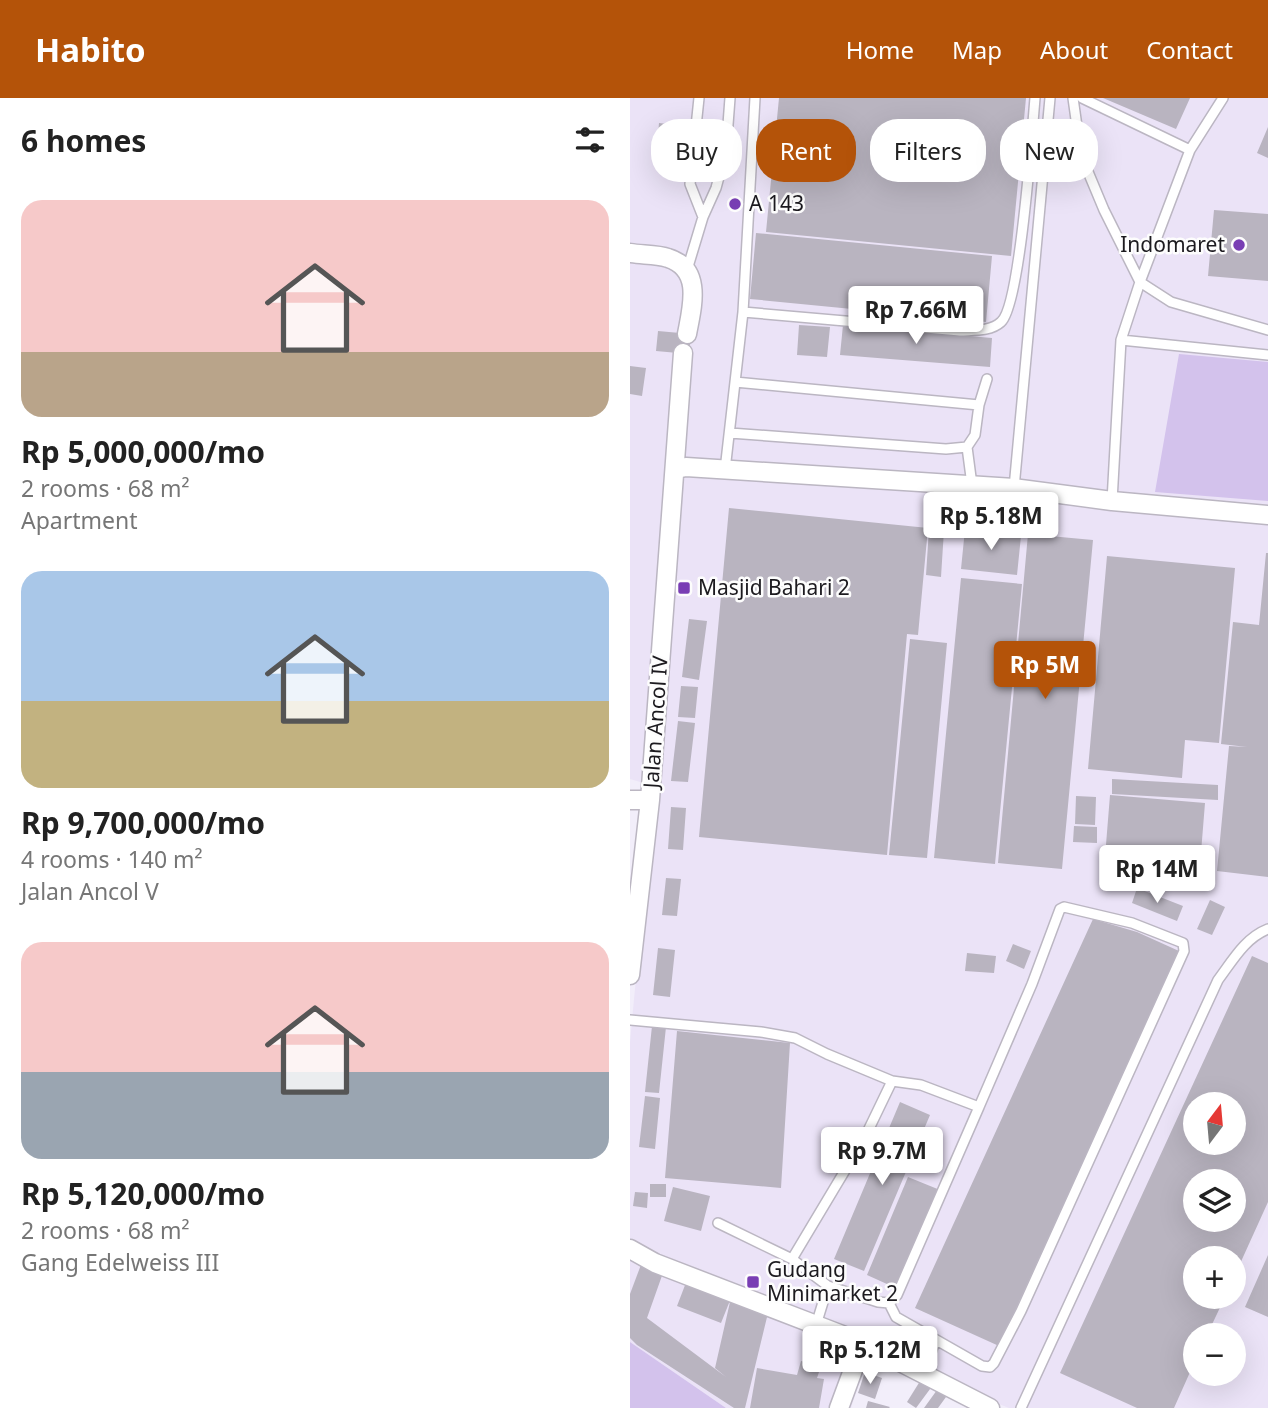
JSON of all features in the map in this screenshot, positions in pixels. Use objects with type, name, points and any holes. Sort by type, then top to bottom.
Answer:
[{"type":"street","points":[[630,253],[667,257],[682,264],[687,270],[694,299],[687,334]]},
{"type":"street","name":"Jalan Ancol IV","points":[[630,975],[632,937],[650,800],[684,353]]},
{"type":"street","points":[[676,469],[686,467],[1014,488],[1112,501],[1268,516]]},
{"type":"street","points":[[630,800],[650,800]]},
{"type":"street","points":[[630,1249],[655,1263],[818,1319],[990,1408]]},
{"type":"street","points":[[838,1408],[863,1343]]},
{"type":"lane","points":[[699,98],[690,184],[703,217]]},
{"type":"lane","points":[[687,270],[726,151],[730,98]]},
{"type":"lane","points":[[725,470],[743,312],[755,98]]},
{"type":"lane","points":[[743,312],[960,331],[985,330],[1002,322],[1011,305],[1019,258],[1035,98]]},
{"type":"lane","points":[[1014,488],[1050,98]]},
{"type":"lane","points":[[1073,98],[1081,155],[1104,210],[1140,282],[1171,302],[1268,330]]},
{"type":"lane","points":[[1082,98],[1190,150]]},
{"type":"lane","points":[[1112,501],[1121,340],[1190,150],[1223,98]]},
{"type":"lane","points":[[1121,340],[1268,355]]},
{"type":"lane","points":[[972,485],[967,447],[975,435],[979,405],[987,379]]},
{"type":"lane","points":[[735,382],[979,405]]},
{"type":"lane","points":[[730,433],[946,449],[967,447]]},
{"type":"lane","points":[[718,1223],[792,1259],[828,1286],[878,1302],[890,1303],[897,1296],[979,1107],[1032,984],[1060,909],[1064,907],[1132,923],[1183,943],[1184,951],[1027,1299],[994,1363],[990,1367],[982,1366],[935,1341],[896,1317],[890,1303]]},
{"type":"lane","points":[[1021,1408],[1218,980],[1246,943],[1255,934],[1268,929]]},
{"type":"lane","points":[[630,1020],[761,1032],[795,1038],[891,1081],[922,1085],[979,1107]]},
{"type":"lane","points":[[792,1259],[865,1138],[891,1081]]},
{"type":"lane","points":[[818,1319],[828,1286]]},
{"type":"lane","points":[[924,1373],[935,1341]]},
{"type":"shaded area","points":[[630,98],[1268,98],[1268,1408],[1009,1408],[869,1353],[851,1408],[726,1408],[630,1342],[630,1042],[654,786],[630,779]]},
{"type":"shaded area","points":[[1179,354],[1268,362],[1268,501],[1155,492]]},
{"type":"shaded area","points":[[630,1342],[726,1408],[630,1408]]},
{"type":"building","points":[[779,98],[1026,98],[1024,119],[1000,119],[1000,182],[1018,182],[1011,256],[766,232],[771,182],[856,182],[856,119],[777,119]]},
{"type":"building","points":[[1103,98],[1190,98],[1176,129]]},
{"type":"building","points":[[1268,127],[1268,158],[1257,153]]},
{"type":"building","name":"A 143","points":[[730,199],[741,201],[739,209],[728,207]]},
{"type":"building","name":"Indomaret","points":[[1214,210],[1268,214],[1268,281],[1208,276]]},
{"type":"building","points":[[756,233],[992,256],[986,322],[750,299]]},
{"type":"building","points":[[799,325],[830,327],[827,357],[797,355]]},
{"type":"building","points":[[843,325],[992,338],[990,367],[840,355]]},
{"type":"building","points":[[658,331],[691,334],[689,354],[656,351]]},
{"type":"building","points":[[630,366],[646,368],[642,396],[630,394]]},
{"type":"building","points":[[729,508],[928,528],[918,635],[907,634],[887,855],[699,837]]},
{"type":"building","points":[[929,529],[944,530],[941,577],[926,575]]},
{"type":"building","points":[[965,529],[1021,536],[1017,575],[961,569]]},
{"type":"building","points":[[1028,534],[1093,540],[1062,869],[998,863]]},
{"type":"building","points":[[1266,553],[1268,877],[1217,871],[1229,746],[1247,747],[1221,744],[1233,622],[1259,625]]},
{"type":"building","points":[[1107,556],[1235,568],[1219,743],[1185,740],[1182,778],[1088,769]]},
{"type":"building","points":[[961,578],[1022,584],[995,864],[934,858]]},
{"type":"building","points":[[689,619],[707,621],[699,680],[682,677]]},
{"type":"building","points":[[910,639],[947,643],[927,858],[889,855]]},
{"type":"building","points":[[681,686],[698,687],[695,718],[678,717]]},
{"type":"building","points":[[678,721],[695,723],[688,782],[671,781]]},
{"type":"building","points":[[1112,779],[1218,785],[1218,800],[1112,794]]},
{"type":"building","points":[[1110,795],[1205,803],[1200,865],[1105,857]]},
{"type":"building","points":[[1076,796],[1096,797],[1095,825],[1075,824]]},
{"type":"building","points":[[671,807],[686,808],[683,850],[668,849]]},
{"type":"building","points":[[1074,826],[1097,827],[1097,843],[1073,842]]},
{"type":"building","points":[[666,878],[681,879],[677,916],[662,915]]},
{"type":"building","points":[[1137,888],[1183,906],[1177,921],[1132,903]]},
{"type":"building","points":[[1210,900],[1225,907],[1212,935],[1197,929]]},
{"type":"building","points":[[1093,919],[1137,932],[1179,951],[999,1346],[915,1308]]},
{"type":"building","points":[[1013,944],[1031,951],[1024,969],[1006,961]]},
{"type":"building","points":[[658,948],[675,950],[670,997],[653,995]]},
{"type":"building","points":[[967,953],[996,956],[994,973],[965,971]]},
{"type":"building","points":[[1252,956],[1268,963],[1268,1202],[1246,1251],[1246,1246],[1183,1246],[1183,1309],[1219,1309],[1213,1323],[1183,1323],[1184,1386],[1174,1408],[1137,1408],[1060,1373],[1183,1106],[1183,1155],[1246,1155],[1246,1092],[1189,1092]]},
{"type":"building","points":[[652,1026],[666,1027],[659,1093],[645,1092]]},
{"type":"building","points":[[677,1031],[790,1043],[781,1188],[665,1178]]},
{"type":"building","points":[[645,1096],[660,1098],[655,1149],[639,1147]]},
{"type":"building","points":[[900,1102],[930,1115],[864,1271],[834,1259]]},
{"type":"building","points":[[908,1177],[940,1190],[898,1289],[867,1275]]},
{"type":"building","points":[[650,1184],[666,1184],[666,1197],[650,1197]]},
{"type":"building","points":[[673,1187],[710,1196],[701,1231],[664,1221]]},
{"type":"building","points":[[635,1192],[648,1193],[647,1208],[633,1206]]},
{"type":"building","points":[[1268,1255],[1268,1317],[1246,1307]]},
{"type":"building","points":[[642,1262],[664,1270],[647,1318],[726,1377],[715,1368],[730,1302],[768,1313],[745,1408],[734,1408],[630,1338],[630,1294]]},
{"type":"building","points":[[687,1280],[731,1298],[721,1323],[677,1306]]},
{"type":"building","points":[[801,1361],[821,1366],[817,1378],[824,1379],[819,1408],[750,1408],[757,1368],[797,1375]]},
{"type":"building","points":[[865,1372],[882,1378],[875,1399],[858,1393]]},
{"type":"building","points":[[922,1378],[933,1385],[916,1408],[907,1402]]},
{"type":"building","points":[[937,1390],[946,1397],[938,1408],[924,1408]]},
{"type":"building","points":[[868,1401],[890,1407],[866,1408]]},
{"type":"place","name":"A 143","points":[[735,204]]},
{"type":"place","name":"Indomaret","points":[[1239,245]]},
{"type":"place","name":"Masjid Bahari 2","points":[[684,588]]},
{"type":"place","name":"Gudang Minimarket 2","points":[[753,1282]]}]
